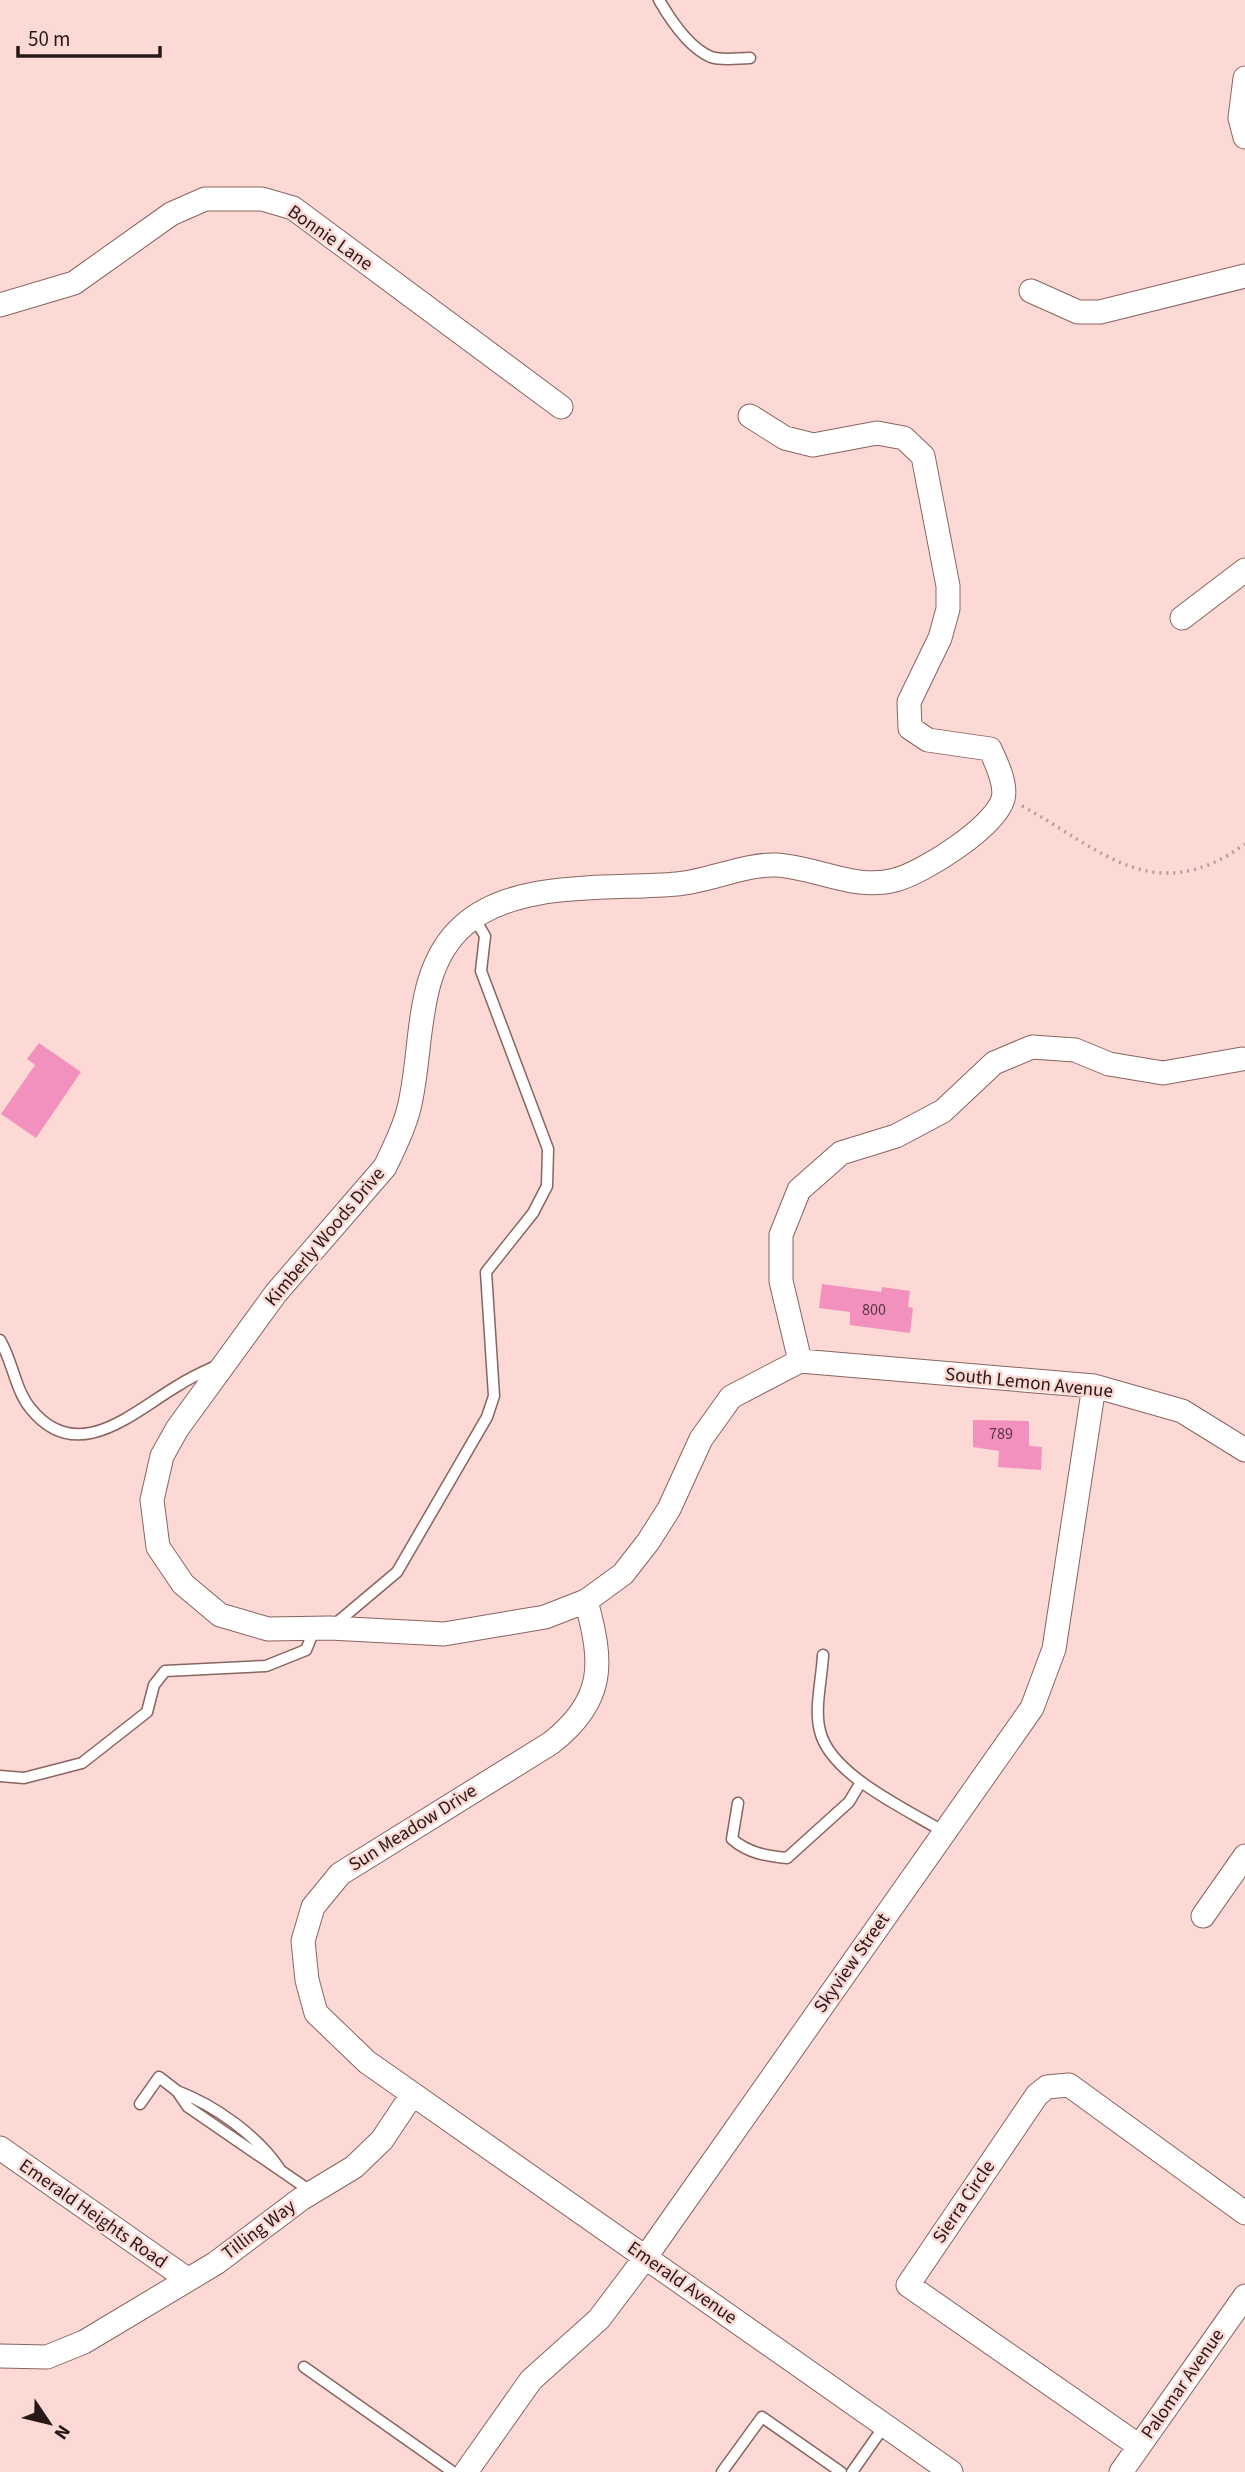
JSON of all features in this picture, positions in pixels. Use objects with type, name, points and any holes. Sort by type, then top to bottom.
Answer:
[{"type":"street","points":[[1245,78],[1240,118],[1245,137]]},
{"type":"street","name":"Bonnie Lane","points":[[0,305],[74,283],[171,214],[205,200],[262,199],[293,208],[561,407]]},
{"type":"street","points":[[1031,291],[1078,312],[1100,312],[1245,276]]},
{"type":"street","points":[[750,416],[785,438],[813,445],[877,433],[904,438],[923,456],[948,586],[948,609],[940,638],[909,702],[910,728],[928,740],[990,749],[999,768],[1004,797]]},
{"type":"street","points":[[1182,618],[1245,570]]},
{"type":"street","name":"Kimberly Woods Drive","points":[[800,1361],[731,1397],[701,1439],[669,1509],[623,1574],[586,1601],[545,1617],[443,1634],[323,1628],[268,1629],[220,1615],[183,1584],[158,1547],[152,1500],[162,1456],[177,1429],[276,1293],[384,1167],[409,1109],[433,971],[449,941],[474,916],[504,900],[595,887],[679,884],[771,865],[802,867],[853,882],[895,880],[933,862],[974,834],[996,814],[1004,797]]},
{"type":"street","points":[[800,1361],[781,1281],[781,1235],[799,1190],[841,1153],[896,1136],[943,1111],[994,1063],[1032,1047],[1075,1050],[1109,1064],[1163,1073],[1243,1059]]},
{"type":"street","name":"South Lemon Avenue","points":[[800,1361],[1094,1386],[1182,1412],[1245,1450]]},
{"type":"street","name":"Skyview Street","points":[[466,2472],[531,2379],[599,2319],[645,2258],[1032,1708],[1054,1649],[1094,1386]]},
{"type":"street","name":"Sun Meadow Drive","points":[[412,2095],[367,2062],[316,2012],[307,1980],[303,1941],[313,1907],[340,1874],[551,1743],[575,1721],[591,1693],[598,1663],[599,1647],[586,1601]]},
{"type":"street","points":[[1202,1916],[1245,1856]]},
{"type":"street","name":"Sierra Circle","points":[[1139,2446],[908,2285],[1037,2095],[1048,2087],[1069,2085],[1245,2213]]},
{"type":"street","name":"Tilling Way","points":[[0,2357],[47,2357],[84,2342],[216,2263],[312,2192],[354,2167],[382,2140],[412,2095]]},
{"type":"street","name":"Emerald Avenue","points":[[412,2095],[951,2472]]},
{"type":"street","name":"Emerald Heights Road","points":[[0,2148],[187,2279]]},
{"type":"street","name":"Palomar Avenue","points":[[1121,2472],[1245,2296]]},
{"type":"lane","points":[[659,0],[687,37],[706,54],[713,58],[750,58]]},
{"type":"lane","points":[[0,1776],[24,1778],[82,1763],[147,1712],[154,1685],[165,1671],[266,1666],[306,1650],[323,1628],[397,1572],[487,1418],[494,1396],[486,1272],[533,1213],[547,1186],[548,1149],[481,971],[485,936],[474,916]]},
{"type":"lane","points":[[0,1340],[32,1410],[49,1424],[76,1434],[89,1434],[118,1425],[179,1385],[226,1360]]},
{"type":"lane","points":[[823,1655],[819,1729],[825,1746],[861,1782],[944,1832]]},
{"type":"lane","points":[[738,1802],[732,1839],[741,1847],[765,1856],[787,1858],[849,1802],[861,1782]]},
{"type":"lane","points":[[140,2104],[159,2077],[265,2147],[279,2168],[312,2192]]},
{"type":"lane","points":[[304,2367],[453,2472]]},
{"type":"lane","points":[[722,2472],[762,2417],[841,2472]]},
{"type":"lane","points":[[852,2472],[885,2425]]},
{"type":"path","points":[[1004,797],[1051,822],[1100,855],[1145,871],[1167,875],[1200,867],[1245,844]]},
{"type":"building","points":[[39,1043],[81,1072],[36,1138],[1,1114],[35,1065],[27,1059]]},
{"type":"building","points":[[822,1284],[881,1292],[882,1287],[910,1291],[908,1307],[913,1308],[910,1333],[850,1325],[850,1312],[819,1308]]},
{"type":"building","points":[[973,1420],[1029,1421],[1029,1446],[1042,1447],[1041,1470],[998,1467],[999,1451],[973,1447]]}]
